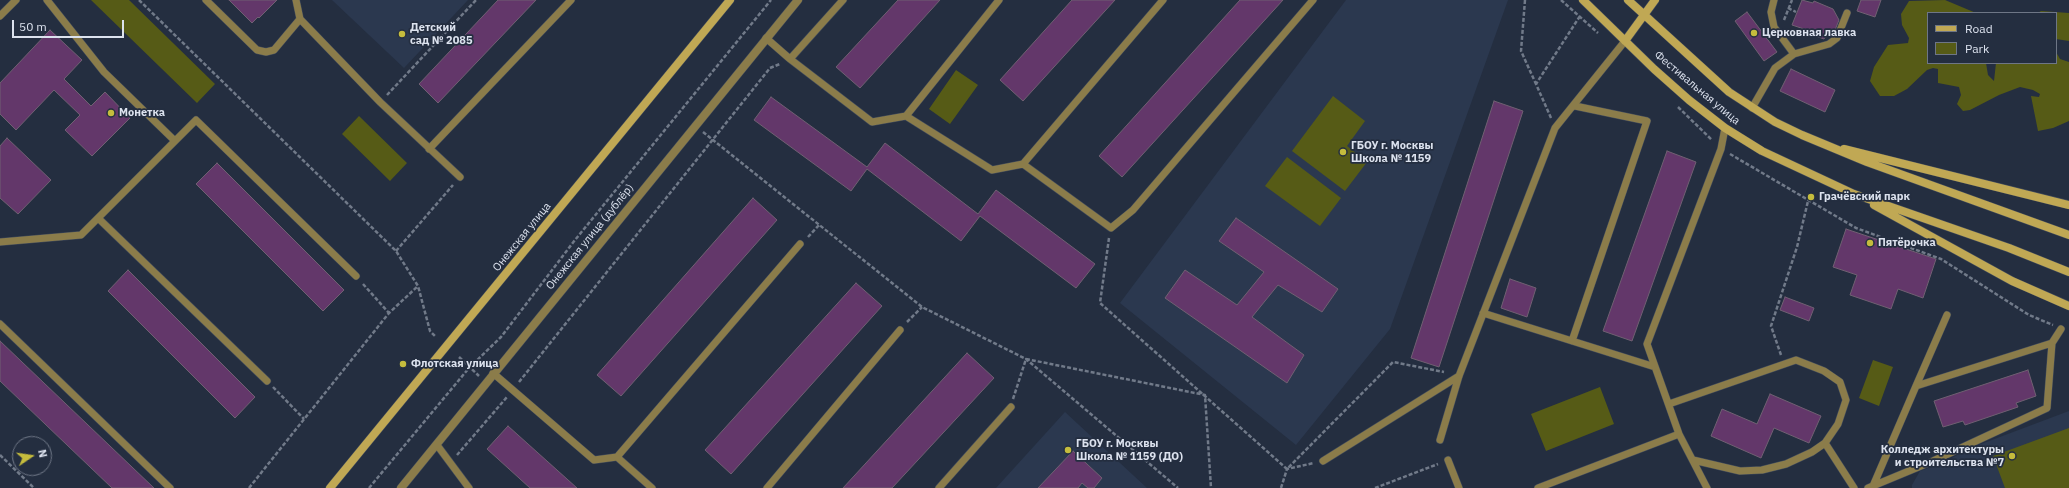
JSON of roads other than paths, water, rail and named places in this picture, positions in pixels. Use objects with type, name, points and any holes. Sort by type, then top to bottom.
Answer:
[{"type":"main road","name":"Онежская улица","points":[[330,488],[730,0]]},
{"type":"main road","name":"Фестивальная улица","points":[[1583,0],[1660,74],[1725,128],[1762,151],[1854,194]]},
{"type":"main road","name":"Фестивальная улица","points":[[1628,0],[1729,92],[1752,108],[1802,135]]},
{"type":"main road","points":[[1625,41],[1655,0]]},
{"type":"main road","points":[[1802,135],[1844,148],[2069,205]]},
{"type":"main road","points":[[1802,135],[1881,167],[2069,235]]},
{"type":"main road","points":[[1854,194],[2023,254],[2069,272]]},
{"type":"main road","points":[[1854,194],[2012,281],[2069,306]]},
{"type":"street","name":"Онежская улица (дублёр)","points":[[401,488],[493,373],[798,0]]},
{"type":"lane","points":[[0,16],[16,0]]},
{"type":"lane","points":[[47,0],[104,72],[175,141]]},
{"type":"lane","points":[[206,0],[257,50],[266,52],[274,50],[300,19]]},
{"type":"lane","points":[[296,0],[300,19],[380,102],[460,177]]},
{"type":"lane","points":[[429,149],[571,0]]},
{"type":"lane","points":[[790,59],[843,0]]},
{"type":"lane","points":[[766,38],[790,59],[872,122],[906,116],[999,0]]},
{"type":"lane","points":[[906,116],[992,170],[1023,164],[1163,0]]},
{"type":"lane","points":[[1023,164],[1111,228],[1133,210],[1313,0]]},
{"type":"lane","points":[[1764,0],[1773,2],[1771,12],[1774,27],[1794,54]]},
{"type":"lane","points":[[1752,108],[1775,68],[1794,54],[1829,44],[1837,38],[1847,13]]},
{"type":"lane","points":[[1440,440],[1459,376],[1555,128],[1575,106],[1625,41]]},
{"type":"lane","points":[[1572,341],[1647,121],[1575,106]]},
{"type":"lane","points":[[0,242],[81,235],[196,120],[356,276]]},
{"type":"lane","points":[[1707,488],[1679,434],[1647,344],[1720,149],[1725,128]]},
{"type":"lane","points":[[98,218],[267,381]]},
{"type":"lane","points":[[493,373],[594,460],[617,457],[800,244]]},
{"type":"lane","points":[[1483,313],[1655,367]]},
{"type":"lane","points":[[1871,487],[1947,315]]},
{"type":"lane","points":[[0,324],[170,488]]},
{"type":"lane","points":[[1871,487],[1933,461],[2047,408],[2052,343],[2061,329]]},
{"type":"lane","points":[[767,488],[900,330]]},
{"type":"lane","points":[[1916,386],[2052,343]]},
{"type":"lane","points":[[1668,404],[1783,363],[1796,360],[1824,372],[1840,382],[1846,400],[1838,424],[1825,443],[1812,452],[1786,464],[1762,470],[1740,472],[1693,460]]},
{"type":"lane","points":[[1322,461],[1459,376]]},
{"type":"lane","points":[[939,488],[1011,407]]},
{"type":"lane","points":[[1538,488],[1679,434]]},
{"type":"lane","points":[[1825,443],[1854,488]]},
{"type":"lane","points":[[436,445],[466,487]]},
{"type":"lane","points":[[617,457],[652,488]]},
{"type":"lane","points":[[1448,460],[1459,488]]},
{"type":"place","name":"Церковная лавка","points":[[1754,33]]},
{"type":"place","name":"Детский сад № 2085","points":[[402,34]]},
{"type":"place","name":"Монетка","points":[[111,113]]},
{"type":"place","name":"ГБОУ г. Москвы Школа № 1159","points":[[1343,152]]},
{"type":"place","name":"Грачёвский парк","points":[[1811,197]]},
{"type":"place","name":"Пятёрочка","points":[[1870,243]]},
{"type":"place","name":"Флотская улица","points":[[403,364]]},
{"type":"place","name":"ГБОУ г. Москвы Школа № 1159 (ДО)","points":[[1068,450]]},
{"type":"place","name":"Колледж архитектуры и строительства №7","points":[[2012,456]]}]
